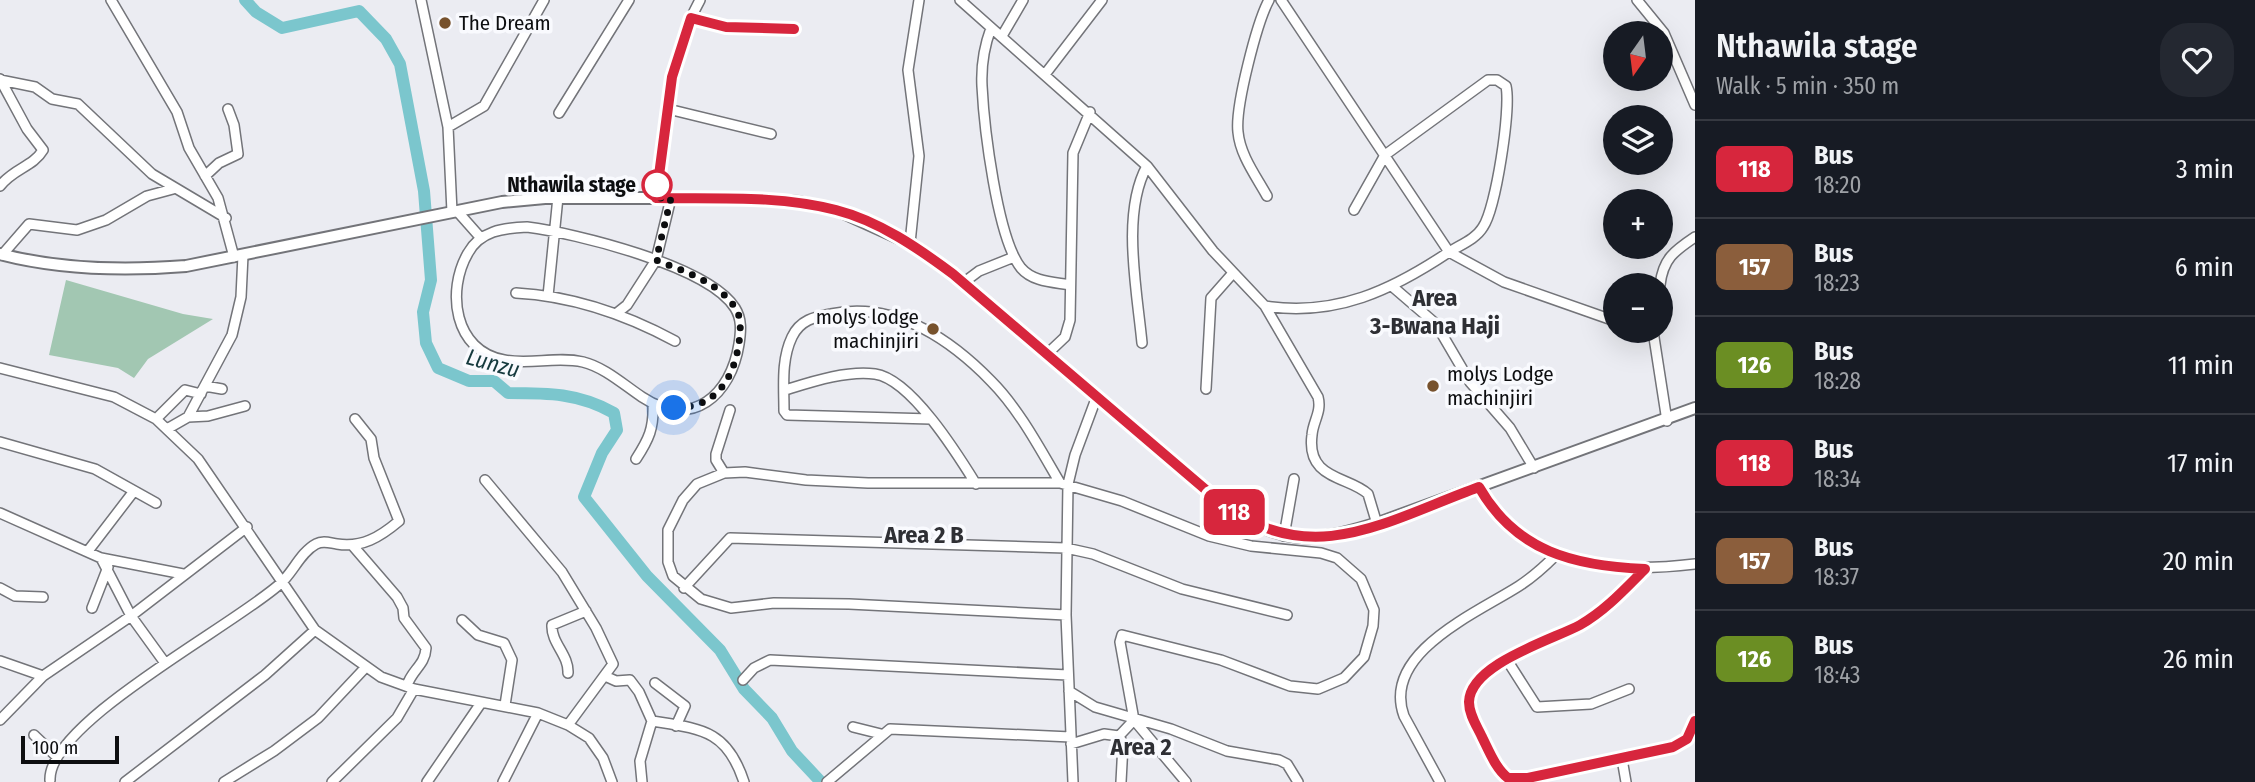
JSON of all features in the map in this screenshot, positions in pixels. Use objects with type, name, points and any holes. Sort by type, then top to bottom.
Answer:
[{"type":"main road","points":[[1,254],[35,262],[104,269],[186,266],[510,201],[558,197],[799,202],[861,219],[910,243],[963,283],[1226,507],[1247,521],[1284,536],[1319,539],[1377,524],[1667,421],[1695,408]]},
{"type":"street","points":[[111,0],[177,112],[189,148],[226,218],[239,256],[237,324],[188,417]]},
{"type":"street","points":[[421,0],[447,127],[455,211],[480,237]]},
{"type":"street","points":[[447,127],[484,106],[544,0]]},
{"type":"street","points":[[559,114],[629,0]]},
{"type":"street","points":[[656,198],[674,66],[691,18],[701,0]]},
{"type":"street","points":[[910,243],[919,156],[908,70],[919,0]]},
{"type":"street","points":[[960,0],[1090,112],[1147,166],[1233,273],[1265,306],[1318,397],[1320,405],[1311,441],[1316,459],[1335,479],[1368,494],[1377,524]]},
{"type":"street","points":[[1002,36],[1023,0]]},
{"type":"street","points":[[1046,73],[1102,0]]},
{"type":"street","points":[[1267,196],[1243,152],[1238,131],[1260,21],[1269,0]]},
{"type":"street","points":[[1281,0],[1449,252],[1504,282],[1603,317]]},
{"type":"street","points":[[1637,0],[1664,33],[1695,105]]},
{"type":"street","points":[[691,18],[726,27],[794,29]]},
{"type":"street","points":[[991,28],[985,44],[982,85],[989,146],[1014,257],[1031,276],[1070,285]]},
{"type":"street","points":[[0,79],[35,87],[52,99],[83,106],[141,165],[173,189],[226,218]]},
{"type":"street","points":[[0,79],[27,129],[43,149],[38,158],[11,173],[0,186]]},
{"type":"street","points":[[1265,306],[1292,309],[1361,299],[1393,287],[1480,232],[1490,212],[1504,130],[1506,86],[1497,80],[1488,80],[1385,155],[1354,210]]},
{"type":"street","points":[[205,176],[219,163],[238,154],[234,125],[228,109]]},
{"type":"street","points":[[668,109],[771,134]]},
{"type":"street","points":[[1047,354],[1067,331],[1073,256],[1073,153],[1090,112]]},
{"type":"street","points":[[1142,343],[1133,212],[1136,190],[1147,166]]},
{"type":"street","points":[[1,254],[29,224],[77,230],[106,220],[147,197],[173,189]]},
{"type":"street","points":[[548,296],[558,197]]},
{"type":"street","points":[[617,313],[627,305],[656,260],[671,198]]},
{"type":"street","points":[[512,228],[554,231],[656,260],[703,279],[724,296],[737,311],[741,331],[736,359],[721,392],[688,408],[653,404],[586,363],[565,359],[518,362],[500,360],[466,335],[458,321],[456,307],[460,275],[464,261],[480,237],[512,228]]},
{"type":"street","points":[[1662,273],[1671,253],[1695,237]]},
{"type":"street","points":[[963,283],[979,271],[1014,257]]},
{"type":"street","points":[[1206,388],[1211,298],[1233,273]]},
{"type":"street","points":[[1393,287],[1436,324],[1470,382],[1510,428],[1534,468]]},
{"type":"street","points":[[516,293],[548,296],[617,313],[675,341]]},
{"type":"street","points":[[931,419],[788,415],[784,411],[788,348],[797,329],[808,319],[838,312],[891,314],[943,340],[993,383],[1064,483]]},
{"type":"street","points":[[1653,343],[1667,421]]},
{"type":"street","points":[[0,368],[114,397],[156,419],[198,459],[315,630],[365,668],[411,687],[481,703],[538,712],[568,725],[589,738],[603,758],[612,782]]},
{"type":"street","points":[[785,390],[849,375],[878,374],[902,389],[931,419],[948,439],[976,484]]},
{"type":"street","points":[[156,419],[185,390],[222,389]]},
{"type":"street","points":[[1073,782],[1064,483],[1097,396]]},
{"type":"street","points":[[636,459],[650,438],[654,426],[653,404]]},
{"type":"street","points":[[167,429],[188,417],[208,416],[245,406]]},
{"type":"street","points":[[724,473],[716,454],[730,410]]},
{"type":"street","points":[[41,763],[56,756],[100,712],[165,663],[281,583],[317,543],[353,546],[373,540],[398,521],[374,458],[371,439],[355,419]]},
{"type":"street","points":[[0,442],[95,469],[156,503]]},
{"type":"street","points":[[1066,615],[849,604],[774,603],[731,608],[701,598],[684,588],[673,576],[668,562],[668,530],[683,500],[698,484],[724,473],[745,472],[855,483],[1064,483],[1221,539],[1251,546],[1321,553],[1350,567],[1361,579],[1374,610],[1373,626],[1364,657],[1344,678],[1318,689],[1290,686],[1221,660],[1122,635],[1120,642],[1133,718],[1180,780]]},
{"type":"street","points":[[1284,536],[1294,479]]},
{"type":"street","points":[[485,480],[538,542],[586,611],[613,664],[568,725]]},
{"type":"street","points":[[1479,487],[1504,524],[1556,555],[1615,568],[1645,569],[1695,564]]},
{"type":"street","points":[[88,551],[134,491]]},
{"type":"street","points":[[0,513],[101,558],[183,574]]},
{"type":"street","points":[[0,720],[43,676],[131,616],[247,527]]},
{"type":"street","points":[[684,588],[730,538],[1066,548],[1093,555],[1182,589],[1287,615]]},
{"type":"street","points":[[1319,539],[1321,553]]},
{"type":"street","points":[[332,782],[397,719],[411,687],[412,675],[424,664],[426,648],[404,618],[403,608],[397,597],[353,546]]},
{"type":"street","points":[[1440,782],[1399,705],[1399,691],[1406,672],[1440,636],[1529,579],[1556,555]]},
{"type":"street","points":[[101,558],[131,616],[165,663]]},
{"type":"street","points":[[92,608],[108,567]]},
{"type":"street","points":[[1645,569],[1605,608],[1581,624],[1507,660],[1484,676],[1474,687],[1469,705],[1472,716],[1503,774],[1515,780],[1682,744],[1695,720]]},
{"type":"street","points":[[0,588],[15,596],[43,597]]},
{"type":"street","points":[[568,673],[568,663],[551,632],[552,625],[586,611]]},
{"type":"street","points":[[462,620],[478,635],[504,643],[512,660],[505,705]]},
{"type":"street","points":[[125,782],[265,675],[315,630]]},
{"type":"street","points":[[743,680],[754,668],[770,660],[1068,675]]},
{"type":"street","points":[[1507,660],[1537,707],[1591,704],[1629,689]]},
{"type":"street","points":[[0,661],[43,676]]},
{"type":"street","points":[[224,782],[274,751],[318,718],[365,668]]},
{"type":"street","points":[[605,676],[616,681],[630,680],[639,692],[652,721],[640,761],[642,782]]},
{"type":"street","points":[[655,683],[685,706],[676,726]]},
{"type":"street","points":[[1069,691],[1086,703],[1227,751],[1279,760],[1287,764],[1298,782]]},
{"type":"street","points":[[427,782],[481,703]]},
{"type":"street","points":[[503,782],[538,712]]},
{"type":"street","points":[[1119,736],[1133,718]]},
{"type":"street","points":[[652,721],[721,739],[737,761],[744,782]]},
{"type":"street","points":[[853,727],[881,734]]},
{"type":"street","points":[[827,782],[890,729],[1071,741],[1104,734],[1119,736]]},
{"type":"street","points":[[34,735],[56,756]]},
{"type":"street","points":[[1119,736],[1123,744],[1121,782]]},
{"type":"street","points":[[50,780],[50,770],[56,756]]},
{"type":"street","points":[[1622,759],[1626,782]]},
{"type":"green space","points":[[66,280],[183,314],[213,319],[148,359],[134,378],[118,368],[49,355]]},
{"type":"waterway","name":"Lunzu","points":[[245,0],[256,12],[282,28],[359,11],[386,39],[400,64],[424,191],[431,280],[423,312],[426,343],[438,368],[469,381],[494,381],[508,393],[576,398],[614,413],[617,430],[602,453],[584,497],[647,576],[720,650],[744,689],[772,718],[792,751],[821,782]]},
{"type":"bus line","name":"118","points":[[794,29],[734,28],[691,18],[672,77],[656,198],[799,202],[837,210],[910,243],[953,274],[1226,507],[1265,530],[1301,538],[1331,537],[1479,487],[1494,513],[1504,524],[1543,549],[1595,565],[1645,569],[1605,608],[1581,624],[1494,667],[1474,687],[1469,705],[1472,716],[1497,766],[1508,778],[1528,778],[1673,747],[1687,739],[1695,721]]},
{"type":"place","name":"The Dream","points":[[445,23]]},
{"type":"place","name":"Nthawila stage","points":[[657,185]]},
{"type":"place","name":"molys lodge machinjiri","points":[[933,329]]},
{"type":"place","name":"molys Lodge machinjiri","points":[[1433,386]]},
{"type":"district","name":"Area 3-Bwana Haji","points":[[1435,312]]},
{"type":"district","name":"Area 2 B","points":[[924,535]]},
{"type":"district","name":"Area 2","points":[[1141,747]]},
{"type":"route","points":[[657,185],[658,175],[656,198],[671,198],[656,260],[703,279],[732,303],[740,319],[741,331],[736,359],[729,380],[721,392],[702,404],[674,408]]}]
